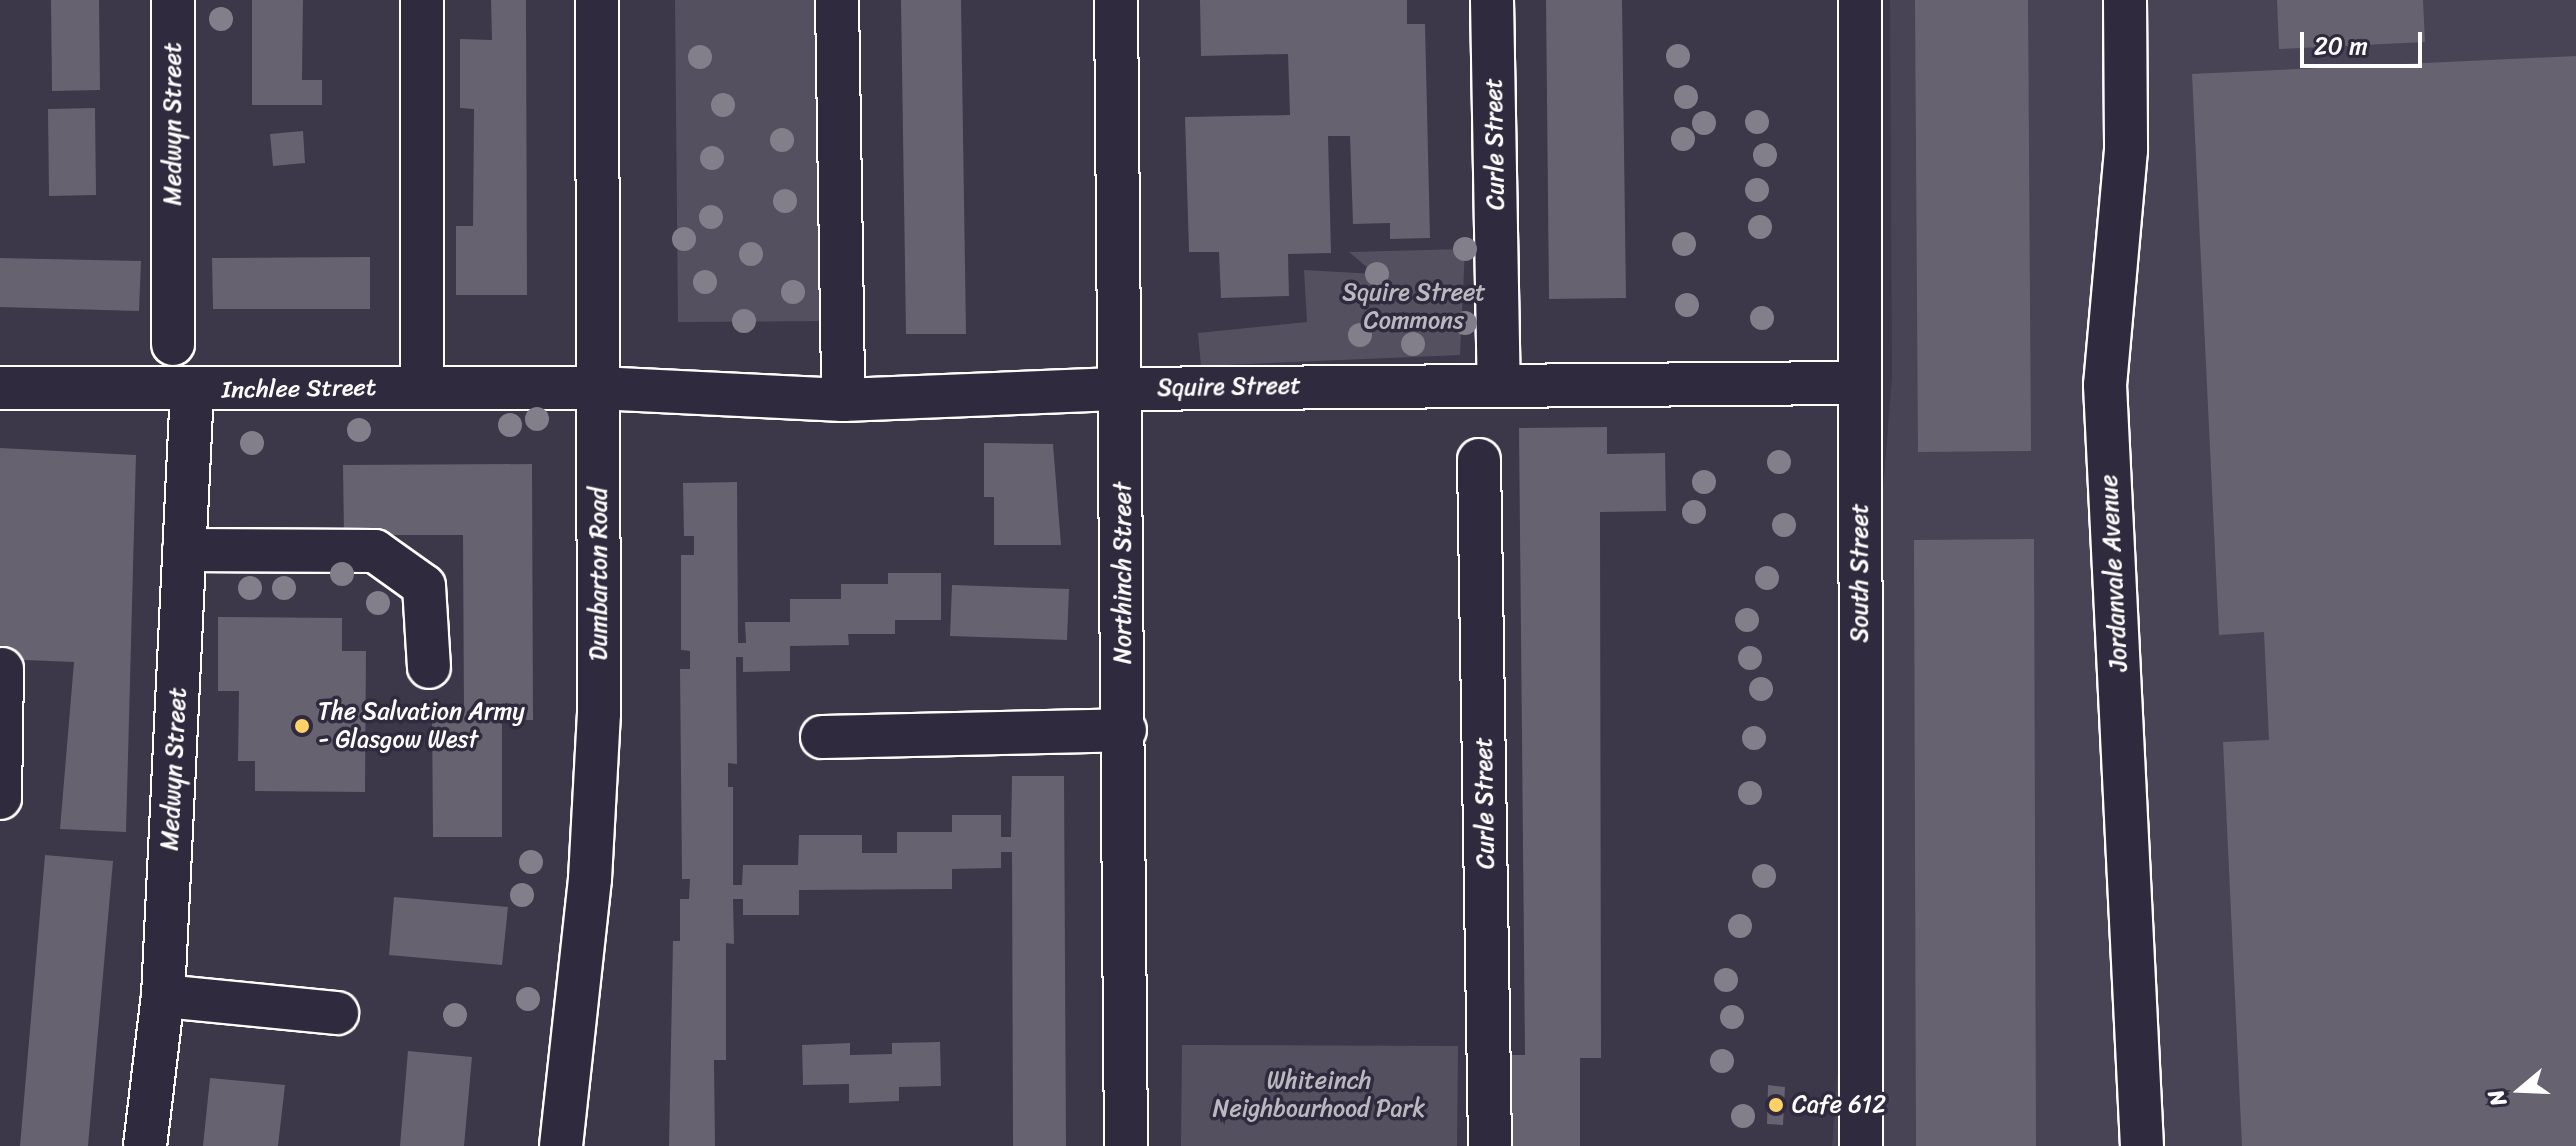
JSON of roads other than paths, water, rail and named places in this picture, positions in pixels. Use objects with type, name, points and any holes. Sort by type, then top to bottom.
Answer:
[{"type":"street","name":"Medwyn Street","points":[[173,0],[173,344]]},
{"type":"street","points":[[422,0],[422,386]]},
{"type":"street","name":"Dumbarton Road","points":[[561,1146],[590,879],[599,713],[597,0]]},
{"type":"street","points":[[837,0],[843,400]]},
{"type":"street","name":"Northinch Street","points":[[1116,0],[1125,730],[1126,1146]]},
{"type":"street","name":"Curle Street","points":[[1492,0],[1499,385]]},
{"type":"street","name":"South Street","points":[[1860,0],[1861,1146]]},
{"type":"street","name":"Jordanvale Avenue","points":[[2125,0],[2126,150],[2105,385],[2142,1146]]},
{"type":"street","name":"Squire Street","points":[[598,388],[843,400],[1122,389],[1860,383]]},
{"type":"street","name":"Inchlee Street","points":[[0,388],[192,391],[422,386],[598,388]]},
{"type":"street","name":"Medwyn Street","points":[[145,1146],[163,996],[192,391]]},
{"type":"street","name":"Curle Street","points":[[1479,460],[1490,1146]]},
{"type":"street","points":[[184,550],[375,551],[424,586],[429,667]]},
{"type":"street","points":[[0,798],[2,669]]},
{"type":"street","points":[[822,737],[1125,730]]},
{"type":"street","points":[[163,996],[337,1013]]},
{"type":"place","name":"The Salvation Army - Glasgow West","points":[[302,726]]},
{"type":"place","name":"Cafe 612","points":[[1776,1105]]},
{"type":"park label","name":"Squire Street Commons","points":[[1414,307]]},
{"type":"park label","name":"Whiteinch Neighbourhood Park","points":[[1319,1095]]}]
